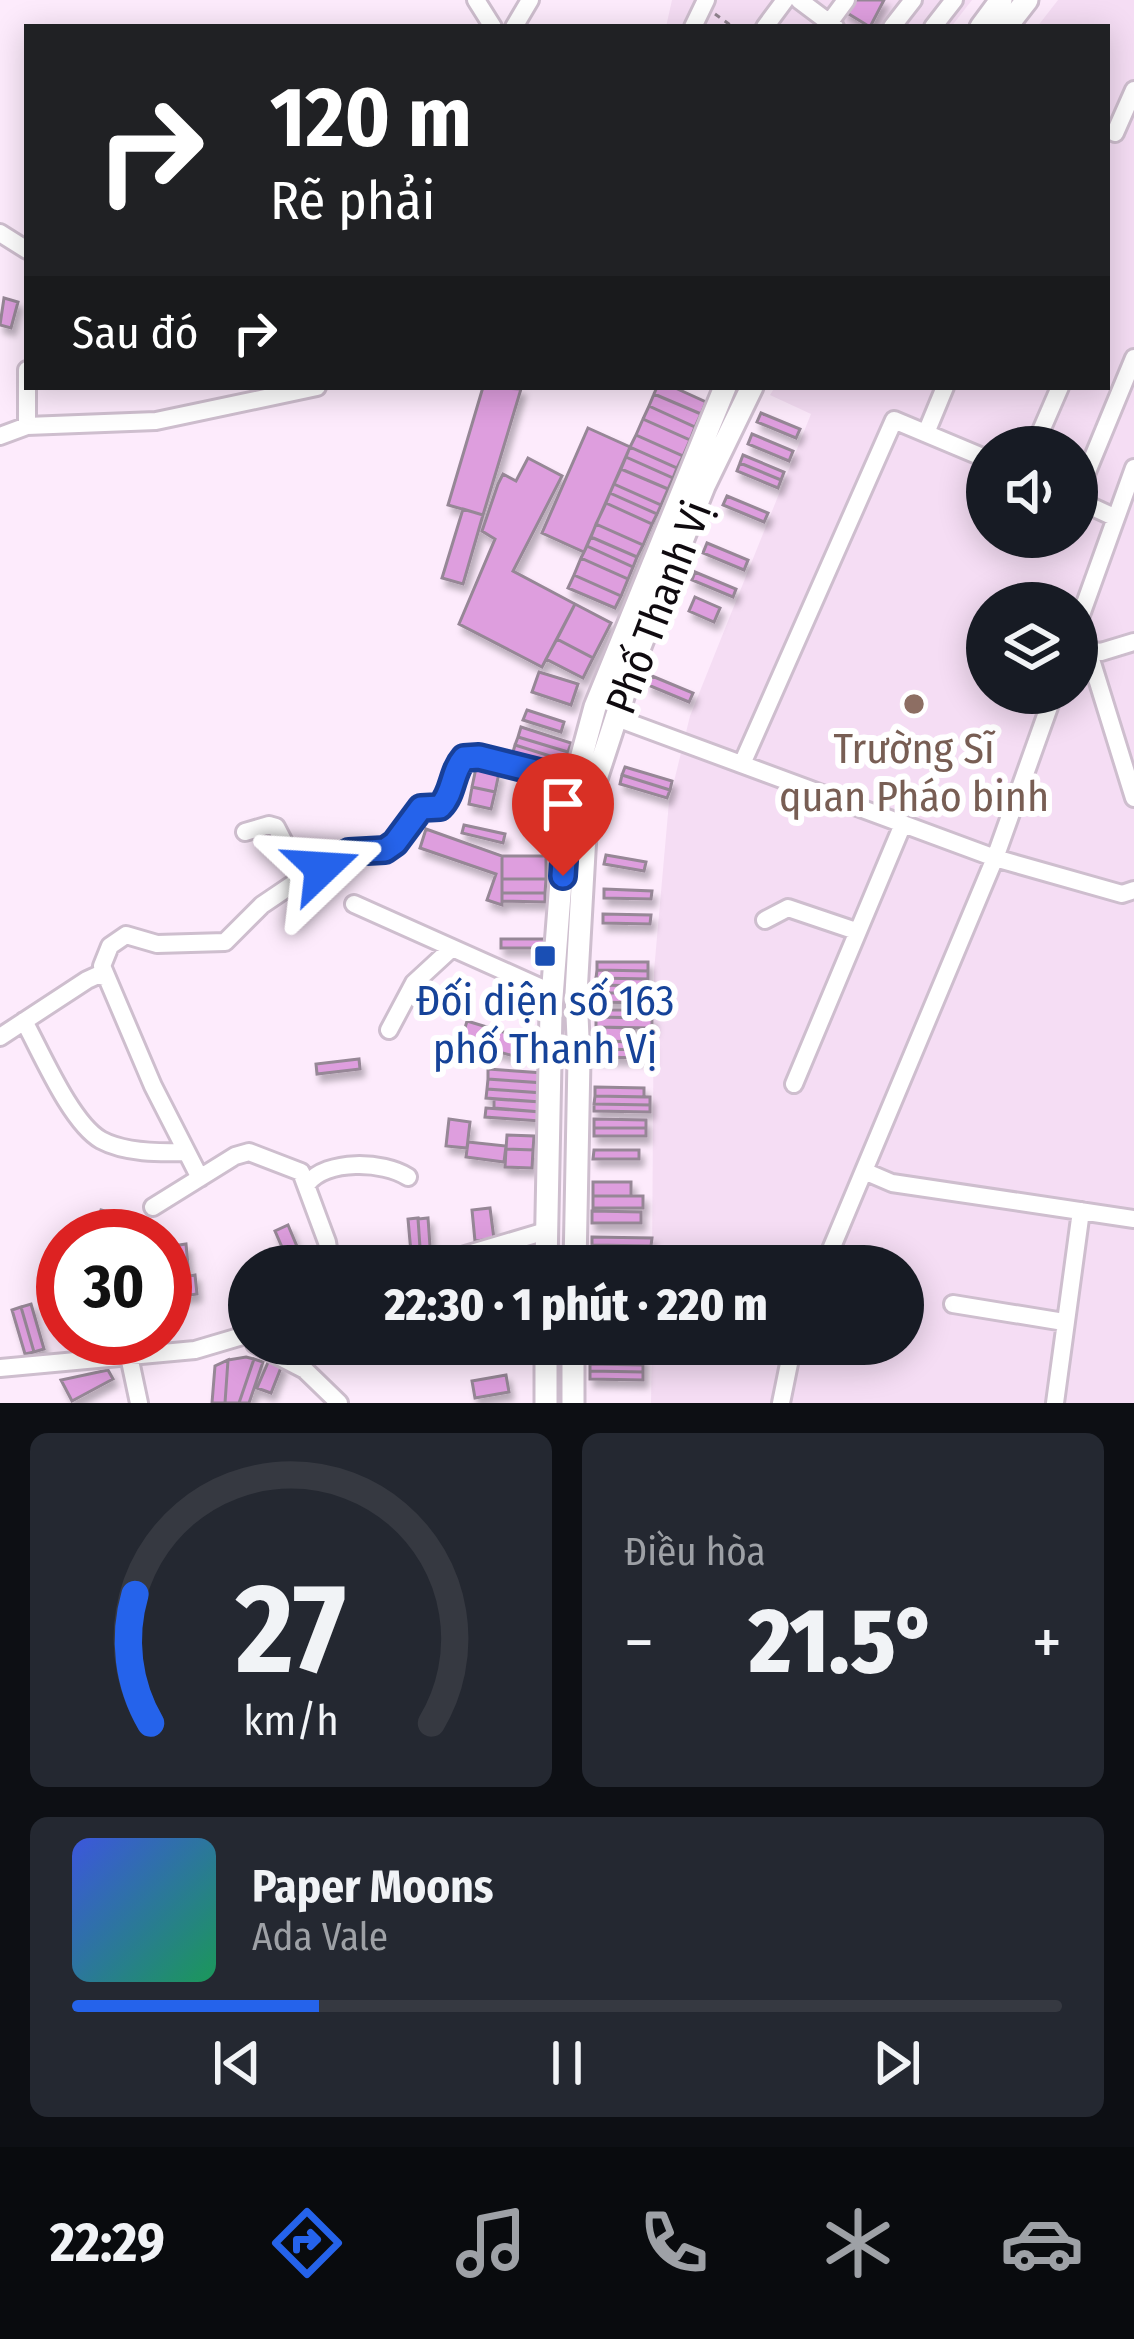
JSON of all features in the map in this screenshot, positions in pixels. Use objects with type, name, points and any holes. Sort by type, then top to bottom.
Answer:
[{"type":"main road","points":[[1008,24],[1027,0]]},
{"type":"main road","name":"Phố Thanh Vị","points":[[546,1245],[553,993],[566,830],[575,781],[595,706],[724,390]]},
{"type":"main road","name":"Phố Thanh Vị","points":[[575,1245],[576,994],[581,888],[595,782],[614,717],[704,486],[751,390]]},
{"type":"main road","points":[[546,1365],[546,1403]]},
{"type":"main road","points":[[573,1365],[573,1403]]},
{"type":"street","points":[[799,0],[831,24]]},
{"type":"street","points":[[894,24],[913,0]]},
{"type":"street","points":[[935,24],[954,0]]},
{"type":"street","points":[[1134,90],[1111,132],[1134,141]]},
{"type":"street","points":[[1098,446],[1134,358]]},
{"type":"street","points":[[27,390],[27,426]]},
{"type":"street","points":[[0,436],[27,426],[156,421],[303,390]]},
{"type":"street","points":[[926,433],[944,390]]},
{"type":"street","points":[[1043,426],[1059,390]]},
{"type":"street","points":[[742,764],[895,420],[966,450]]},
{"type":"street","points":[[1092,582],[1134,468]]},
{"type":"street","points":[[1098,509],[1114,517]]},
{"type":"street","points":[[1098,648],[1134,642]]},
{"type":"street","points":[[1098,694],[1134,798]]},
{"type":"street","points":[[833,1245],[995,858],[1046,714]]},
{"type":"street","points":[[614,717],[995,858],[1122,894],[1134,890]]},
{"type":"street","points":[[200,1178],[102,966],[115,940],[126,935],[157,944],[225,942],[262,905],[299,880],[349,852],[385,850],[395,843],[421,808],[440,807],[448,800],[455,768],[464,758],[479,757],[575,781]]},
{"type":"street","points":[[794,1084],[903,824]]},
{"type":"street","points":[[245,832],[276,827],[301,874],[299,880]]},
{"type":"street","points":[[354,904],[553,993]]},
{"type":"street","points":[[765,920],[788,908],[856,931]]},
{"type":"street","points":[[388,1030],[414,983],[452,948]]},
{"type":"street","points":[[0,1037],[87,980],[98,975],[107,978]]},
{"type":"street","points":[[23,1022],[78,1116],[100,1139],[148,1151],[185,1152]]},
{"type":"street","points":[[153,1207],[249,1152],[302,1172],[325,1245]]},
{"type":"street","points":[[307,1184],[315,1174],[371,1166],[393,1167],[408,1177]]},
{"type":"street","points":[[864,1171],[892,1183],[1134,1219]]},
{"type":"street","points":[[1055,1403],[1081,1211]]},
{"type":"street","points":[[499,1245],[546,1231]]},
{"type":"street","points":[[953,1304],[1064,1322]]},
{"type":"street","points":[[192,1350],[228,1343]]},
{"type":"street","points":[[0,1368],[36,1365]]},
{"type":"street","points":[[131,1365],[139,1403]]},
{"type":"street","points":[[296,1365],[339,1403]]},
{"type":"street","points":[[781,1403],[789,1365]]},
{"type":"path","points":[[704,3],[729,24]]},
{"type":"shaded area","points":[[672,0],[972,0],[953,24],[667,24]]},
{"type":"shaded area","name":"Trường Sĩ quan Pháo binh","points":[[1058,0],[1134,0],[1134,1403],[651,1403],[652,1365],[924,1365],[924,1245],[652,1245],[654,971],[669,802],[690,716],[811,414],[770,395],[773,390],[1110,390],[1110,24],[1039,24]]},
{"type":"building","points":[[852,0],[884,0],[872,24],[844,11]]},
{"type":"building","points":[[4,298],[18,302],[11,328],[0,325]]},
{"type":"building","points":[[482,390],[521,390],[483,515],[448,505]]},
{"type":"building","points":[[656,390],[680,390],[706,402],[701,414],[654,394]]},
{"type":"building","points":[[654,394],[701,414],[695,427],[649,406]]},
{"type":"building","points":[[649,406],[695,427],[690,440],[643,419]]},
{"type":"building","points":[[761,413],[800,429],[796,438],[757,422]]},
{"type":"building","points":[[643,419],[690,440],[683,456],[636,435]]},
{"type":"building","points":[[588,428],[630,447],[584,552],[542,533]]},
{"type":"building","points":[[752,434],[793,451],[789,461],[748,444]]},
{"type":"building","points":[[636,435],[683,456],[677,468],[630,447]]},
{"type":"building","points":[[630,447],[677,468],[673,478],[626,457]]},
{"type":"building","points":[[743,455],[784,472],[781,480],[740,463]]},
{"type":"building","points":[[626,457],[673,478],[668,489],[621,469]]},
{"type":"building","points":[[528,458],[562,476],[513,571],[575,604],[542,667],[459,624],[495,539],[482,531],[498,484],[503,474],[516,481]]},
{"type":"building","points":[[740,463],[781,480],[778,488],[737,471]]},
{"type":"building","points":[[621,469],[668,489],[661,505],[614,484]]},
{"type":"building","points":[[614,484],[661,505],[657,514],[610,493]]},
{"type":"building","points":[[610,493],[657,514],[652,524],[606,503]]},
{"type":"building","points":[[727,496],[768,513],[764,522],[723,505]]},
{"type":"building","points":[[606,503],[652,524],[643,545],[596,524]]},
{"type":"building","points":[[463,509],[483,515],[463,584],[442,578]]},
{"type":"building","points":[[596,524],[643,545],[637,557],[591,537]]},
{"type":"building","points":[[591,537],[637,557],[633,567],[587,546]]},
{"type":"building","points":[[707,543],[748,560],[744,570],[703,553]]},
{"type":"building","points":[[587,546],[633,567],[628,579],[581,558]]},
{"type":"building","points":[[581,558],[628,579],[621,596],[574,575]]},
{"type":"building","points":[[695,572],[736,589],[733,597],[692,580]]},
{"type":"building","points":[[574,575],[621,596],[615,608],[568,588]]},
{"type":"building","points":[[695,597],[720,608],[714,622],[689,611]]},
{"type":"building","points":[[575,604],[611,623],[593,658],[557,639]]},
{"type":"building","points":[[557,639],[593,658],[583,678],[546,659]]},
{"type":"building","points":[[539,672],[578,684],[571,705],[532,692]]},
{"type":"building","points":[[652,676],[693,693],[689,702],[648,685]]},
{"type":"building","points":[[527,710],[564,722],[561,732],[523,720]]},
{"type":"building","points":[[521,727],[571,743],[568,752],[518,737]]},
{"type":"building","points":[[518,737],[568,752],[566,761],[515,745]]},
{"type":"building","points":[[515,745],[566,761],[563,768],[513,752]]},
{"type":"building","points":[[625,767],[672,781],[670,790],[622,775]]},
{"type":"building","points":[[476,768],[499,773],[495,792],[472,787]]},
{"type":"building","points":[[622,775],[670,790],[667,798],[620,784]]},
{"type":"building","points":[[472,787],[495,792],[491,809],[469,804]]},
{"type":"building","points":[[464,825],[505,834],[503,843],[462,833]]},
{"type":"building","points":[[426,829],[502,856],[502,905],[487,900],[496,874],[420,848]]},
{"type":"building","points":[[606,855],[646,862],[644,871],[604,864]]},
{"type":"building","points":[[502,856],[546,856],[546,879],[502,879]]},
{"type":"building","points":[[502,879],[546,879],[545,893],[502,893]]},
{"type":"building","points":[[604,889],[652,891],[651,899],[604,898]]},
{"type":"building","points":[[502,893],[545,893],[545,902],[502,901]]},
{"type":"building","points":[[603,914],[651,915],[650,924],[603,923]]},
{"type":"building","points":[[501,939],[545,939],[545,948],[501,948]]},
{"type":"building","points":[[597,962],[648,962],[648,971],[597,970]]},
{"type":"building","points":[[597,970],[648,971],[648,979],[596,978]]},
{"type":"building","points":[[596,978],[648,979],[648,986],[596,985]]},
{"type":"building","points":[[596,985],[648,986],[647,993],[596,993]]},
{"type":"building","points":[[596,993],[647,993],[647,1003],[596,1002]]},
{"type":"building","points":[[596,1010],[645,1010],[645,1018],[596,1017]]},
{"type":"building","points":[[596,1017],[652,1018],[652,1028],[596,1027]]},
{"type":"building","points":[[467,1021],[523,1038],[517,1057],[461,1041]]},
{"type":"building","points":[[596,1027],[634,1028],[634,1042],[595,1041]]},
{"type":"building","points":[[595,1041],[650,1042],[650,1050],[595,1049]]},
{"type":"building","points":[[595,1049],[650,1050],[650,1058],[595,1057]]},
{"type":"building","points":[[359,1059],[360,1069],[317,1074],[316,1064]]},
{"type":"building","points":[[488,1069],[543,1073],[543,1083],[488,1079]]},
{"type":"building","points":[[488,1079],[543,1083],[542,1093],[487,1089]]},
{"type":"building","points":[[595,1087],[644,1088],[644,1097],[595,1096]]},
{"type":"building","points":[[487,1089],[542,1093],[541,1102],[486,1098]]},
{"type":"building","points":[[595,1096],[650,1097],[650,1105],[594,1104]]},
{"type":"building","points":[[494,1099],[541,1102],[541,1112],[494,1108]]},
{"type":"building","points":[[594,1104],[650,1105],[650,1112],[594,1111]]},
{"type":"building","points":[[486,1108],[541,1112],[540,1121],[485,1117]]},
{"type":"building","points":[[449,1119],[470,1122],[467,1148],[446,1146]]},
{"type":"building","points":[[594,1119],[646,1120],[646,1128],[594,1128]]},
{"type":"building","points":[[594,1128],[646,1128],[646,1136],[594,1136]]},
{"type":"building","points":[[507,1135],[534,1136],[533,1150],[506,1149]]},
{"type":"building","points":[[468,1142],[506,1146],[504,1162],[466,1157]]},
{"type":"building","points":[[506,1149],[533,1150],[532,1168],[505,1167]]},
{"type":"building","points":[[594,1150],[639,1150],[639,1159],[593,1159]]},
{"type":"building","points":[[593,1182],[631,1182],[631,1196],[593,1196]]},
{"type":"building","points":[[593,1196],[643,1196],[643,1208],[593,1208]]},
{"type":"building","points":[[490,1208],[494,1239],[475,1241],[472,1210]]},
{"type":"building","points":[[592,1211],[641,1212],[641,1223],[592,1223]]},
{"type":"building","points":[[418,1218],[420,1245],[410,1245],[408,1219]]},
{"type":"building","points":[[428,1218],[430,1245],[420,1245],[418,1219]]},
{"type":"building","points":[[288,1225],[296,1245],[281,1245],[275,1231]]},
{"type":"building","points":[[592,1237],[652,1238],[651,1245],[592,1245]]},
{"type":"building","points":[[31,1304],[36,1351],[34,1352],[21,1307]]},
{"type":"building","points":[[21,1307],[34,1352],[25,1354],[12,1310]]},
{"type":"building","points":[[228,1360],[228,1365],[252,1365],[239,1403],[225,1403]]},
{"type":"building","points":[[228,1360],[225,1403],[212,1403],[215,1366]]},
{"type":"building","points":[[252,1365],[262,1365],[249,1403],[239,1403]]},
{"type":"building","points":[[267,1365],[282,1365],[271,1393],[257,1388]]},
{"type":"building","points":[[590,1365],[643,1365],[643,1372],[590,1371]]},
{"type":"building","points":[[108,1370],[113,1379],[72,1401],[61,1380]]},
{"type":"building","points":[[590,1371],[643,1372],[643,1380],[590,1379]]},
{"type":"building","points":[[506,1375],[509,1392],[475,1398],[472,1381]]},
{"type":"place","name":"Trường Sĩ quan Pháo binh","points":[[914,704]]},
{"type":"place","name":"Đối diện số 163 phố Thanh Vị","points":[[545,956]]},
{"type":"route","points":[[322,868],[349,852],[385,850],[395,843],[421,808],[440,807],[448,800],[455,768],[464,758],[479,757],[575,781],[563,876]]}]
